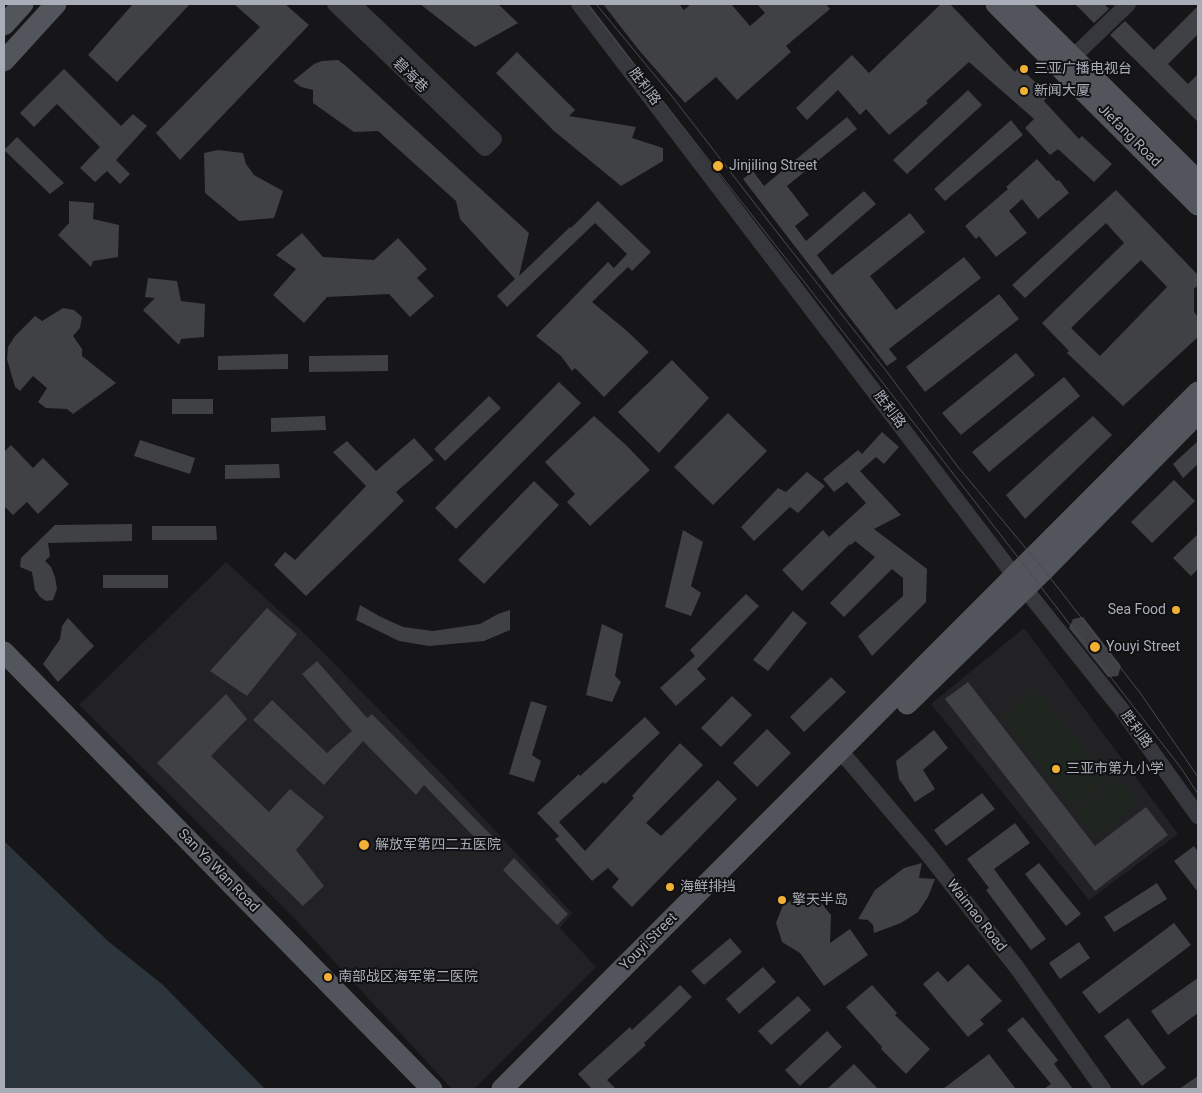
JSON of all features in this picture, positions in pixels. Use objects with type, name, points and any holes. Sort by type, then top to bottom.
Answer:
[{"type":"main road","points":[[4,25],[23,4]]},
{"type":"main road","points":[[4,61],[56,4]]},
{"type":"main road","name":"Jiefang Road","points":[[996,4],[1198,205]]},
{"type":"main road","name":"Jiefang Road","points":[[1019,4],[1198,182]]},
{"type":"main road","name":"Youyi Street","points":[[1020,582],[1198,392]]},
{"type":"main road","name":"Youyi Street","points":[[502,1089],[1020,582],[1198,413]]},
{"type":"main road","name":"San Ya Wan Road","points":[[4,652],[432,1089]]},
{"type":"main road","name":"San Ya Wan Road","points":[[4,670],[416,1089]]},
{"type":"main road","name":"Youyi Street","points":[[521,1089],[844,756]]},
{"type":"street","name":"碧海巷","points":[[335,4],[490,144],[354,4]]},
{"type":"street","name":"胜利路","points":[[579,4],[1020,582],[1122,710],[1198,816]]},
{"type":"street","points":[[1073,57],[1128,4]]},
{"type":"street","name":"Waimao Road","points":[[844,756],[927,853],[1018,969],[1103,1089]]},
{"type":"shaded area","name":"解放军第四二五医院","points":[[226,562],[307,636],[444,776],[572,913],[560,928],[596,967],[474,1089],[452,1089],[296,920],[79,705]]},
{"type":"shaded area","name":"三亚市第九小学","points":[[1024,628],[1178,834],[1089,900],[931,704]]},
{"type":"shaded area","points":[[1035,689],[1110,780],[1072,807],[1002,718]]},
{"type":"shaded area","points":[[1119,779],[1138,804],[1096,837],[1076,812]]},
{"type":"shaded area","points":[[4,841],[109,942],[162,984],[265,1089],[4,1089]]},
{"type":"building","points":[[133,4],[190,4],[117,82],[88,55]]},
{"type":"building","points":[[234,4],[285,4],[309,25],[180,160],[156,133],[260,27]]},
{"type":"building","points":[[420,4],[498,4],[518,23],[475,47]]},
{"type":"building","points":[[603,4],[679,4],[684,10],[691,4],[731,4],[750,26],[765,13],[757,4],[826,4],[830,9],[786,46],[791,52],[737,100],[716,77],[685,103],[638,49]]},
{"type":"building","points":[[941,4],[950,4],[1015,72],[1019,67],[1049,95],[1044,101],[1079,139],[1082,136],[1112,164],[1094,182],[1058,149],[1050,155],[1025,128],[1034,119],[969,62],[926,101],[928,103],[889,135],[866,109],[860,115],[838,90],[807,120],[796,108],[852,55],[869,73]]},
{"type":"building","points":[[1075,4],[1104,4],[1109,9],[1094,23]]},
{"type":"building","points":[[1198,6],[1198,34],[1168,64],[1188,84],[1198,74],[1198,122],[1110,35],[1125,21],[1154,50]]},
{"type":"building","points":[[517,52],[575,110],[569,116],[636,127],[632,138],[663,148],[663,161],[621,186],[554,131],[496,73]]},
{"type":"building","points":[[338,60],[529,233],[519,276],[598,201],[651,252],[632,271],[628,267],[592,302],[649,352],[604,397],[575,368],[572,371],[561,356],[536,336],[608,262],[614,268],[627,254],[595,223],[507,307],[497,296],[515,279],[460,219],[456,201],[378,131],[354,132],[313,103],[313,90],[301,87],[293,81],[314,64],[322,61]]},
{"type":"building","points":[[64,69],[121,126],[133,114],[147,126],[116,160],[130,174],[120,184],[107,171],[95,182],[80,168],[100,147],[57,104],[34,127],[20,113]]},
{"type":"building","points":[[968,90],[982,105],[907,174],[893,160]]},
{"type":"building","points":[[847,117],[857,129],[787,186],[809,215],[795,226],[806,241],[864,191],[876,204],[817,255],[832,275],[910,213],[925,232],[870,276],[896,310],[964,257],[981,278],[889,349],[897,359],[887,366],[743,179],[753,171],[764,186]]},
{"type":"building","points":[[1011,120],[1023,135],[945,201],[934,189]]},
{"type":"building","points":[[17,137],[64,183],[50,194],[4,150]]},
{"type":"building","points":[[218,150],[243,153],[246,164],[254,175],[283,191],[274,218],[239,221],[205,193],[204,153]]},
{"type":"building","points":[[1037,159],[1057,181],[1059,180],[1069,193],[1038,219],[1022,199],[1009,211],[1027,233],[996,257],[979,236],[976,239],[965,226],[1008,189],[1006,187]]},
{"type":"building","points":[[1116,190],[1198,275],[1198,285],[1194,289],[1194,312],[1198,317],[1198,337],[1123,406],[1067,353],[1069,351],[1042,323],[1124,243],[1106,223],[1025,298],[1012,285]],"holes":[[[1141,260],[1167,287],[1100,356],[1071,328]]]},
{"type":"building","points":[[69,201],[94,203],[93,219],[119,225],[118,257],[93,261],[91,267],[58,235],[69,223]]},
{"type":"building","points":[[302,233],[323,257],[374,260],[398,238],[427,269],[417,278],[434,296],[410,317],[389,294],[327,297],[304,323],[273,295],[296,269],[276,255]]},
{"type":"building","points":[[148,278],[177,281],[181,301],[205,304],[204,337],[181,339],[179,345],[143,310],[155,298],[145,297]]},
{"type":"building","points":[[999,294],[1019,319],[925,392],[906,367]]},
{"type":"building","points":[[63,308],[74,310],[82,317],[80,328],[73,336],[82,349],[82,356],[116,383],[73,414],[67,409],[46,408],[38,402],[47,388],[33,376],[20,391],[15,387],[7,359],[8,347],[15,336],[35,316],[42,321]]},
{"type":"building","points":[[1016,353],[1035,375],[961,435],[942,413]]},
{"type":"building","points":[[288,354],[288,369],[218,370],[218,356]]},
{"type":"building","points":[[388,355],[388,371],[309,372],[309,356]]},
{"type":"building","points":[[672,360],[709,398],[659,453],[618,412]]},
{"type":"building","points":[[1064,377],[1080,396],[989,472],[972,452]]},
{"type":"building","points":[[559,382],[581,403],[456,529],[435,508]]},
{"type":"building","points":[[489,396],[501,408],[445,461],[434,449]]},
{"type":"building","points":[[172,399],[213,399],[213,414],[172,414]]},
{"type":"building","points":[[728,413],[767,451],[713,505],[674,467]]},
{"type":"building","points":[[325,416],[326,430],[271,432],[271,418]]},
{"type":"building","points":[[594,416],[650,470],[590,526],[567,502],[575,494],[545,462]]},
{"type":"building","points":[[1093,416],[1112,435],[1025,519],[1006,495]]},
{"type":"building","points":[[882,432],[899,447],[884,464],[876,457],[860,471],[901,515],[874,529],[927,569],[926,602],[872,656],[858,636],[903,596],[903,578],[892,569],[844,617],[830,603],[875,557],[855,541],[802,591],[782,570],[823,530],[829,537],[866,503],[847,482],[834,492],[823,479],[858,450],[862,454]]},
{"type":"building","points":[[414,438],[434,460],[396,492],[404,501],[306,596],[274,565],[285,552],[295,560],[366,486],[333,452],[347,441],[376,471]]},
{"type":"building","points":[[140,440],[195,458],[190,474],[134,456]]},
{"type":"building","points":[[1198,441],[1198,464],[1183,478],[1173,464]]},
{"type":"building","points":[[11,445],[33,468],[43,458],[69,484],[38,514],[27,502],[13,515],[4,506],[4,452]]},
{"type":"building","points":[[279,464],[280,478],[225,479],[225,465]]},
{"type":"building","points":[[807,472],[825,486],[798,513],[790,507],[754,541],[741,527],[778,488],[786,492]]},
{"type":"building","points":[[1174,480],[1195,501],[1152,543],[1131,522]]},
{"type":"building","points":[[534,481],[559,505],[484,584],[458,560]]},
{"type":"building","points":[[132,524],[132,541],[48,543],[50,556],[45,561],[51,567],[57,589],[53,600],[46,601],[40,597],[35,590],[32,572],[20,567],[21,558],[55,525]]},
{"type":"building","points":[[152,526],[216,526],[217,540],[152,540]]},
{"type":"building","points":[[683,530],[703,542],[691,586],[701,593],[691,616],[665,607]]},
{"type":"building","points":[[1198,534],[1198,569],[1191,576],[1173,558]]},
{"type":"building","points":[[103,575],[168,575],[168,588],[103,588]]},
{"type":"building","points":[[746,594],[759,606],[697,669],[706,679],[676,706],[660,688],[695,656],[690,650]]},
{"type":"building","points":[[360,605],[403,627],[433,631],[480,624],[510,610],[510,630],[484,641],[429,646],[399,641],[356,620]]},
{"type":"building","points":[[267,608],[297,634],[247,696],[210,671]]},
{"type":"building","points":[[793,611],[807,623],[768,671],[753,660]]},
{"type":"building","name":"Youyi Street","points":[[1083,617],[1121,666],[1118,676],[1108,677],[1069,628],[1073,619]]},
{"type":"building","points":[[68,618],[94,646],[58,682],[43,664],[60,639],[62,626]]},
{"type":"building","points":[[602,624],[623,634],[615,676],[621,682],[612,702],[586,695]]},
{"type":"building","points":[[317,661],[367,718],[372,714],[494,838],[485,848],[424,785],[416,795],[363,741],[324,785],[253,720],[272,700],[327,753],[352,731],[302,674]]},
{"type":"building","points":[[831,677],[846,692],[804,732],[790,717]]},
{"type":"building","points":[[968,682],[1095,846],[1146,807],[1168,835],[1095,891],[945,699]]},
{"type":"building","points":[[226,694],[247,719],[211,756],[269,812],[290,789],[324,817],[296,850],[324,886],[303,906],[157,763]]},
{"type":"building","points":[[732,696],[752,715],[721,747],[701,728]]},
{"type":"building","points":[[531,701],[547,706],[532,755],[541,761],[534,782],[509,774]]},
{"type":"building","points":[[645,717],[660,733],[605,784],[603,782],[559,822],[585,851],[634,798],[632,796],[680,743],[703,765],[646,823],[661,836],[718,780],[737,799],[632,907],[612,887],[619,879],[608,868],[592,881],[555,839],[559,836],[537,813]]},
{"type":"building","points":[[767,729],[791,753],[757,787],[733,763]]},
{"type":"building","points":[[934,730],[948,748],[923,770],[935,789],[915,802],[899,779],[896,761]]},
{"type":"building","points":[[982,793],[995,809],[946,846],[934,830]]},
{"type":"building","points":[[1015,823],[1030,843],[994,869],[1046,939],[1031,950],[986,890],[989,888],[967,859]]},
{"type":"building","points":[[1194,846],[1198,852],[1198,892],[1174,861]]},
{"type":"building","points":[[514,858],[568,914],[557,925],[503,870]]},
{"type":"building","points":[[922,863],[919,878],[935,879],[928,897],[918,912],[901,923],[874,933],[873,925],[868,920],[858,919],[875,890],[904,868]]},
{"type":"building","points":[[1039,863],[1081,914],[1066,926],[1025,874]]},
{"type":"building","points":[[1157,883],[1167,899],[1114,932],[1104,917]]},
{"type":"building","points":[[800,896],[819,900],[831,915],[830,943],[850,929],[868,955],[824,986],[800,953],[782,942],[776,923],[783,905]]},
{"type":"building","points":[[1174,923],[1191,945],[1099,1014],[1082,992]]},
{"type":"building","points":[[730,938],[742,952],[704,985],[691,971]]},
{"type":"building","points":[[1079,942],[1090,958],[1060,979],[1049,963]]},
{"type":"building","points":[[968,964],[1002,1001],[980,1020],[984,1024],[968,1037],[923,984],[938,971],[948,982]]},
{"type":"building","points":[[763,967],[776,982],[739,1014],[726,999]]},
{"type":"building","points":[[1198,978],[1198,1013],[1168,1035],[1151,1011]]},
{"type":"building","points":[[680,985],[692,997],[644,1043],[646,1045],[607,1080],[616,1089],[592,1089],[578,1074],[630,1027],[632,1030]]},
{"type":"building","points":[[872,985],[897,1013],[895,1015],[930,1049],[906,1074],[881,1049],[882,1047],[846,1007]]},
{"type":"building","points":[[798,996],[811,1010],[771,1045],[758,1031]]},
{"type":"building","points":[[1023,1017],[1058,1060],[1054,1064],[1073,1089],[1044,1089],[1051,1084],[1007,1030]]},
{"type":"building","points":[[1128,1018],[1166,1068],[1142,1086],[1104,1036]]},
{"type":"building","points":[[827,1031],[842,1047],[800,1086],[785,1070]]},
{"type":"building","points":[[989,1054],[1016,1089],[943,1089]]},
{"type":"building","points":[[854,1064],[878,1089],[827,1089]]},
{"type":"building","points":[[1198,1076],[1198,1089],[1179,1089]]},
{"type":"tram line","points":[[587,4],[1181,768],[1198,794]]},
{"type":"tram line","points":[[596,4],[671,95],[887,372],[958,467],[1044,570],[1141,694],[1198,777]]},
{"type":"place","name":"三亚广播电视台","points":[[1024,69]]},
{"type":"place","name":"新闻大厦","points":[[1024,91]]},
{"type":"place","name":"Jinjiling Street","points":[[718,166]]},
{"type":"place","name":"Sea Food","points":[[1176,610]]},
{"type":"place","name":"Youyi Street","points":[[1095,647]]},
{"type":"place","name":"三亚市第九小学","points":[[1056,769]]},
{"type":"place","name":"解放军第四二五医院","points":[[364,845]]},
{"type":"place","name":"海鲜排挡","points":[[670,887]]},
{"type":"place","name":"擎天半岛","points":[[782,900]]},
{"type":"place","name":"南部战区海军第二医院","points":[[328,977]]}]
